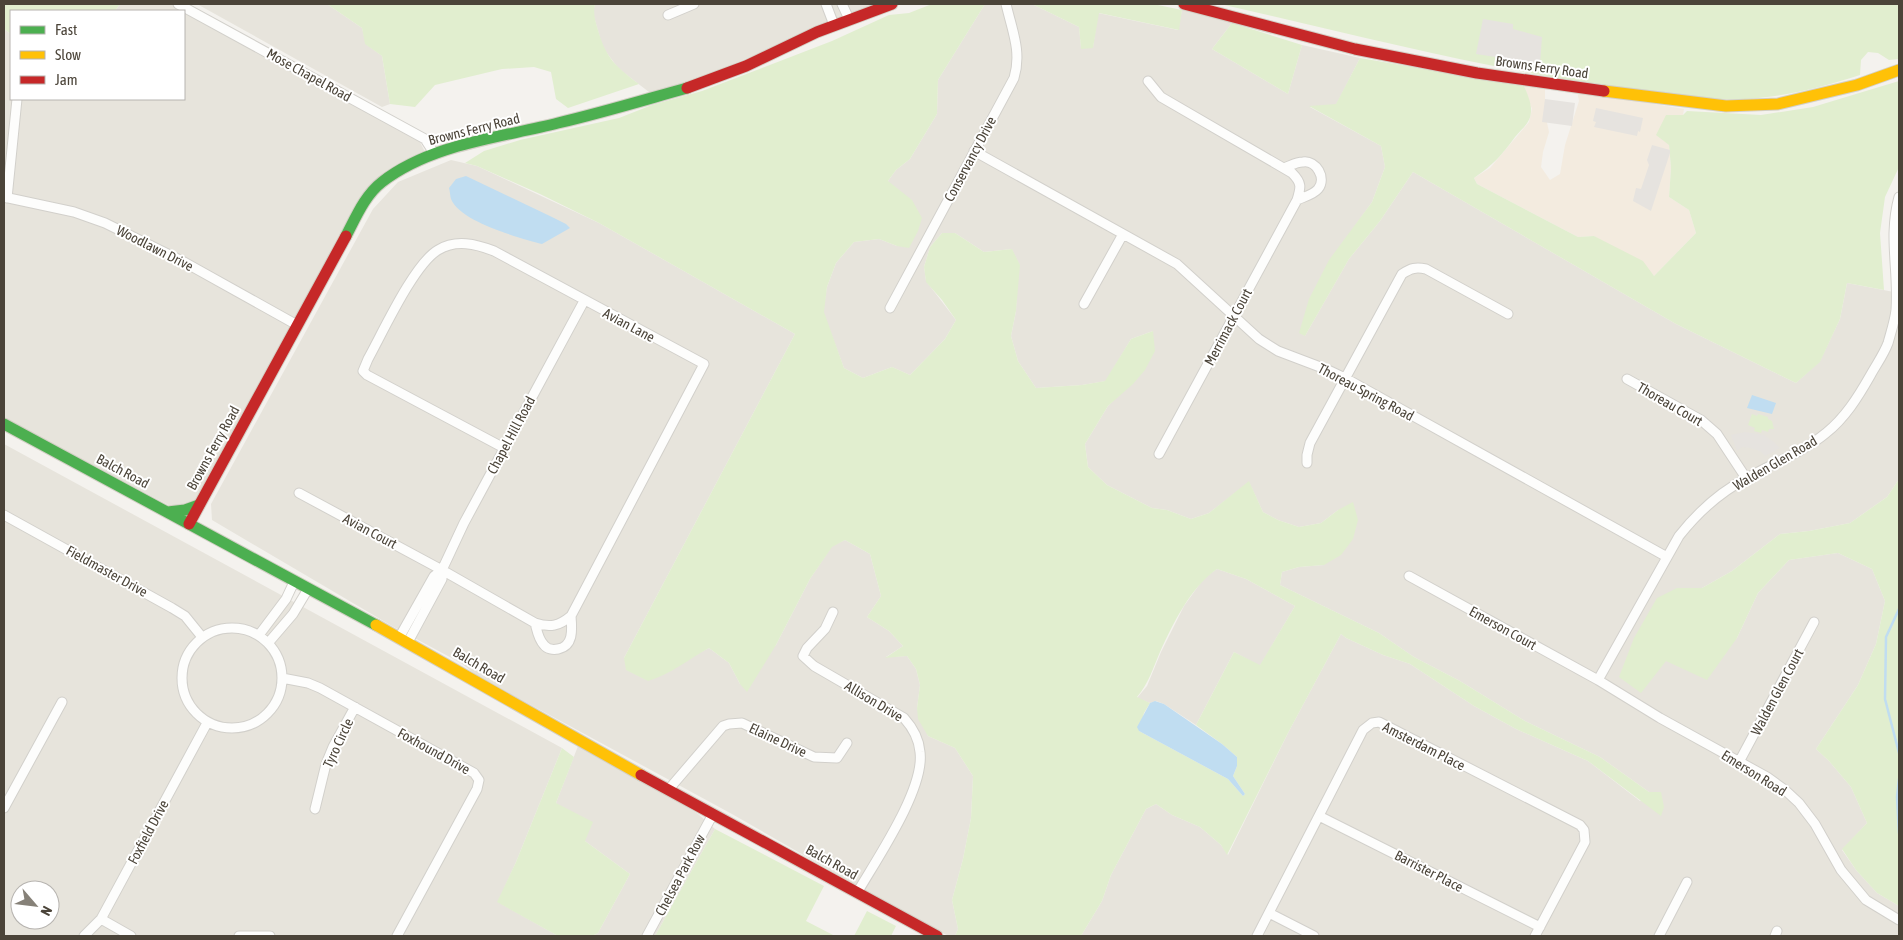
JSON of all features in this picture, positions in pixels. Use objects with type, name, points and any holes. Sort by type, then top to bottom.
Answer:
[{"type":"street","name":"Mose Chapel Road","points":[[178,4],[425,139],[434,153]]},
{"type":"street","points":[[668,15],[694,4]]},
{"type":"street","points":[[826,4],[834,25]]},
{"type":"street","points":[[842,4],[849,19]]},
{"type":"street","name":"Browns Ferry Road","points":[[189,524],[367,198],[381,183],[410,164],[434,153],[560,123],[696,86],[746,66],[834,25],[892,4]]},
{"type":"street","name":"Conservancy Drive","points":[[890,308],[1014,78],[1018,64],[1017,49],[1006,4]]},
{"type":"street","name":"Browns Ferry Road","points":[[1184,4],[1355,49],[1468,71],[1587,89],[1726,106],[1778,104],[1857,84],[1899,70]]},
{"type":"street","points":[[1148,81],[1161,97],[1284,168],[1298,179],[1300,188],[1297,200]]},
{"type":"street","points":[[5,198],[17,100]]},
{"type":"street","name":"Thoreau Spring Road","points":[[974,151],[1184,269],[1234,317],[1259,339],[1278,352],[1345,378],[1667,556]]},
{"type":"street","points":[[1284,168],[1304,161],[1314,165],[1320,172],[1322,180],[1316,191],[1297,200]]},
{"type":"street","name":"Walden Glen Road","points":[[1598,680],[1667,556],[1692,519],[1712,501],[1746,478],[1806,447],[1827,433],[1848,411],[1887,345],[1896,311],[1893,235],[1894,218],[1899,197]]},
{"type":"street","name":"Woodlawn Drive","points":[[5,198],[74,212],[105,222],[184,262],[297,325]]},
{"type":"street","name":"Merrimack Court","points":[[1160,454],[1297,200]]},
{"type":"street","points":[[1084,304],[1123,234]]},
{"type":"street","name":"Avian Lane","points":[[504,448],[363,371],[416,273],[426,260],[439,249],[468,243],[494,251],[704,364],[570,616]]},
{"type":"street","points":[[1307,463],[1306,455],[1310,442],[1402,274],[1418,267],[1426,269],[1508,314]]},
{"type":"street","name":"Chapel Hill Road","points":[[404,640],[442,579],[442,570],[464,523],[584,301]]},
{"type":"street","name":"Thoreau Court","points":[[1627,379],[1701,420],[1717,434],[1746,478]]},
{"type":"street","name":"Balch Road","points":[[4,424],[404,640],[713,814],[937,936]]},
{"type":"street","name":"Avian Court","points":[[299,493],[442,570]]},
{"type":"street","points":[[168,512],[185,510],[199,504]]},
{"type":"street","name":"Fieldmaster Drive","points":[[4,515],[185,616],[202,637]]},
{"type":"street","points":[[442,570],[535,623],[546,627],[562,623],[570,616]]},
{"type":"street","name":"Emerson Court","points":[[1409,576],[1598,680]]},
{"type":"street","points":[[259,635],[286,599],[294,582]]},
{"type":"street","points":[[269,642],[293,614],[308,589]]},
{"type":"street","name":"Allison Drive","points":[[833,612],[825,630],[807,648],[802,656],[814,666],[904,718],[914,730],[920,753],[919,771],[913,790],[857,893]]},
{"type":"street","points":[[535,623],[540,639],[545,647],[553,650],[564,648],[569,642],[572,631],[570,616]]},
{"type":"street","name":"Walden Glen Court","points":[[1739,762],[1814,622]]},
{"type":"street","points":[[226,628],[244,629],[259,635],[269,642],[279,661],[282,678],[276,701],[271,710],[252,725],[234,729],[222,728],[207,723],[188,702],[184,686],[184,666],[196,642],[210,632],[226,628]]},
{"type":"street","name":"Foxhound Drive","points":[[282,678],[308,683],[355,707],[474,773],[479,780],[478,789],[397,936]]},
{"type":"street","name":"Emerson Road","points":[[1598,680],[1660,718],[1768,778],[1785,790],[1799,803],[1815,824],[1841,870],[1866,900],[1899,920]]},
{"type":"street","points":[[4,808],[62,702]]},
{"type":"street","name":"Tyro Circle","points":[[316,809],[326,764],[355,707]]},
{"type":"street","name":"Amsterdam Place","points":[[1257,936],[1363,730],[1372,723],[1379,722],[1580,825],[1584,830],[1585,842],[1535,936]]},
{"type":"street","name":"Foxfield Drive","points":[[84,936],[101,919],[207,723]]},
{"type":"street","name":"Elaine Drive","points":[[669,789],[723,726],[729,724],[742,723],[814,757],[838,758],[847,743]]},
{"type":"street","name":"Chelsea Park Row","points":[[647,936],[713,814]]},
{"type":"street","name":"Barrister Place","points":[[1318,816],[1540,927]]},
{"type":"street","points":[[1659,936],[1687,882]]},
{"type":"street","points":[[1269,914],[1314,936]]},
{"type":"street","points":[[101,919],[131,936]]},
{"type":"street","points":[[238,936],[270,936]]},
{"type":"shaded area","points":[[120,4],[173,4],[184,10],[116,10]]},
{"type":"shaded area","points":[[197,4],[327,4],[362,28],[366,44],[382,56],[390,104],[382,107]]},
{"type":"shaded area","points":[[595,4],[877,4],[693,81],[664,91],[649,92],[619,69],[603,48],[593,13]]},
{"type":"shaded area","points":[[985,4],[1032,4],[1079,27],[1081,48],[1093,47],[1098,13],[1178,30],[1182,10],[1232,23],[1212,49],[1288,94],[1302,45],[1360,58],[1336,105],[1310,107],[1381,146],[1385,167],[1372,202],[1352,230],[1305,336],[1349,259],[1380,221],[1413,172],[1676,324],[1796,383],[1820,361],[1840,319],[1847,283],[1899,293],[1899,479],[1887,497],[1850,523],[1809,531],[1780,534],[1732,571],[1702,588],[1677,588],[1666,661],[1737,638],[1758,593],[1789,560],[1838,553],[1872,569],[1885,601],[1876,644],[1858,685],[1816,749],[1851,787],[1867,823],[1842,850],[1856,870],[1877,893],[1899,906],[1899,936],[1081,936],[1102,901],[1111,875],[1146,809],[1156,804],[1172,815],[1200,827],[1221,845],[1228,855],[1288,733],[1341,634],[1383,655],[1410,664],[1474,706],[1516,729],[1588,761],[1640,801],[1660,792],[1649,792],[1600,757],[1525,721],[1460,681],[1414,657],[1379,633],[1280,585],[1282,572],[1299,567],[1324,565],[1338,510],[1321,523],[1299,527],[1278,520],[1263,512],[1249,482],[1209,513],[1191,519],[1167,510],[1152,508],[1107,485],[1088,467],[1085,444],[1108,406],[1115,399],[1153,331],[1131,339],[1106,381],[1082,385],[1036,388],[1018,361],[1011,336],[1016,311],[1017,288],[1012,249],[984,252],[955,233],[942,233],[930,247],[924,267],[926,281],[956,320],[945,339],[910,375],[892,367],[863,378],[844,368],[823,312],[827,287],[836,263],[854,242],[879,239],[897,246],[888,181],[896,170],[910,159],[937,114],[938,80]]},
{"type":"shaded area","points":[[185,11],[419,140],[425,152],[386,174],[196,502],[174,508],[4,418],[4,29],[10,33],[10,100],[185,100]]},
{"type":"shaded area","points":[[1483,19],[1513,24],[1513,29],[1542,37],[1540,64],[1476,54]]},
{"type":"shaded area","points":[[1524,86],[1545,88],[1545,113],[1549,132],[1541,167],[1550,180],[1560,174],[1565,145],[1579,101],[1577,91],[1684,109],[1669,145],[1671,168],[1669,197],[1689,210],[1696,233],[1654,276],[1594,236],[1578,237],[1477,184],[1474,178],[1490,168],[1529,122],[1532,109]]},
{"type":"shaded area","points":[[1545,99],[1575,103],[1572,126],[1542,122]]},
{"type":"shaded area","points":[[1596,108],[1643,118],[1640,132],[1638,131],[1637,136],[1594,127],[1596,122],[1593,121]]},
{"type":"shaded area","points":[[1652,145],[1670,150],[1670,153],[1651,211],[1633,201],[1636,188],[1641,189],[1649,165],[1647,160]]},
{"type":"shaded area","points":[[451,160],[477,166],[599,223],[795,334],[624,658],[689,658],[709,648],[729,663],[740,684],[776,645],[810,579],[832,546],[845,540],[870,554],[881,596],[867,617],[889,631],[903,646],[886,657],[907,656],[916,669],[920,685],[917,708],[928,736],[955,748],[973,776],[971,818],[952,900],[958,929],[955,936],[949,936],[929,927],[732,814],[476,675],[461,663],[392,626],[212,520],[211,504],[373,209],[398,182]]},
{"type":"shaded area","points":[[1745,432],[1764,435],[1780,448],[1765,456],[1760,451],[1751,448],[1742,447],[1737,451],[1731,435]]},
{"type":"shaded area","points":[[4,444],[562,748],[498,902],[558,936],[4,936]]},
{"type":"shaded area","points":[[1217,569],[1246,579],[1295,606],[1260,666],[1234,652],[1196,725],[1164,704],[1156,701],[1150,703],[1137,698],[1147,686],[1161,652],[1184,606],[1204,578]]},
{"type":"shaded area","points":[[578,746],[671,797],[698,814],[715,829],[655,936],[592,936],[598,933],[630,874],[585,841],[556,803]]},
{"type":"green space","points":[[4,4],[120,4],[116,10],[10,10],[10,33],[4,29]]},
{"type":"green space","points":[[327,4],[595,4],[595,20],[608,55],[618,67],[639,84],[568,108],[556,99],[551,72],[534,67],[502,69],[435,85],[415,107],[390,104],[382,56],[365,44],[362,28]]},
{"type":"green space","points":[[932,4],[985,4],[938,80],[937,114],[910,159],[896,170],[888,181],[912,200],[922,218],[909,248],[897,246],[879,239],[854,242],[836,263],[827,287],[824,312],[844,368],[863,378],[892,367],[910,375],[945,339],[956,320],[926,282],[924,267],[930,247],[942,233],[955,233],[984,252],[1012,249],[1020,265],[1016,311],[1011,336],[1018,361],[1036,388],[1082,385],[1105,381],[1131,339],[1153,331],[1155,351],[1145,370],[1133,384],[1108,406],[1085,444],[1088,467],[1107,485],[1152,508],[1167,510],[1191,519],[1209,513],[1249,481],[1263,512],[1278,520],[1299,527],[1321,523],[1338,510],[1353,502],[1358,520],[1353,539],[1341,555],[1324,565],[1299,567],[1282,572],[1280,585],[1379,633],[1414,657],[1460,681],[1525,721],[1600,757],[1649,792],[1661,792],[1664,807],[1661,816],[1588,761],[1516,729],[1474,706],[1410,664],[1383,655],[1341,634],[1288,733],[1227,855],[1221,845],[1200,827],[1172,815],[1156,804],[1146,809],[1111,875],[1102,901],[1081,936],[955,936],[958,929],[952,900],[971,818],[973,776],[955,748],[928,736],[918,719],[917,708],[920,685],[916,669],[907,656],[885,658],[903,646],[889,631],[867,617],[881,596],[870,554],[845,540],[832,547],[810,579],[776,645],[747,692],[740,684],[729,663],[709,648],[672,670],[648,681],[626,670],[624,658],[795,334],[599,223],[540,194],[477,166],[465,163],[484,151],[520,140],[619,118],[652,105],[702,91],[832,41],[889,15],[909,13]],"holes":[[[1217,569],[1246,579],[1295,606],[1260,665],[1234,652],[1196,725],[1237,757],[1237,766],[1233,776],[1245,794],[1243,796],[1228,779],[1139,731],[1144,713],[1150,703],[1137,697],[1148,681],[1177,618],[1191,596],[1207,577]]]},
{"type":"green space","points":[[1032,4],[1153,4],[1182,10],[1179,30],[1099,13],[1093,48],[1081,49],[1079,27]]},
{"type":"green space","points":[[1220,4],[1899,4],[1899,59],[1889,60],[1878,53],[1868,52],[1861,60],[1860,75],[1832,84],[1789,94],[1760,98],[1708,98],[1593,84],[1539,75],[1379,41]]},
{"type":"green space","points":[[1232,23],[1302,45],[1288,94],[1212,49]]},
{"type":"green space","points":[[1360,58],[1524,86],[1531,106],[1529,120],[1497,159],[1474,178],[1477,184],[1578,237],[1594,236],[1643,261],[1654,276],[1696,233],[1689,210],[1669,197],[1671,168],[1669,145],[1656,135],[1666,115],[1683,115],[1687,111],[1761,115],[1813,107],[1899,81],[1899,167],[1885,197],[1880,233],[1884,290],[1847,283],[1840,319],[1820,362],[1796,383],[1676,324],[1413,172],[1380,221],[1349,259],[1305,336],[1299,333],[1309,299],[1329,260],[1372,202],[1385,167],[1381,146],[1309,106],[1336,104]]},
{"type":"green space","points":[[1752,414],[1768,417],[1772,421],[1774,429],[1769,429],[1768,432],[1762,430],[1761,433],[1754,431],[1755,428],[1748,425]]},
{"type":"green space","points":[[1899,479],[1899,906],[1877,893],[1856,870],[1842,849],[1867,823],[1851,787],[1816,749],[1858,685],[1876,644],[1885,601],[1872,569],[1838,553],[1789,560],[1758,593],[1737,638],[1707,680],[1666,661],[1641,693],[1619,677],[1634,638],[1657,598],[1677,588],[1702,588],[1732,571],[1780,534],[1809,531],[1850,523],[1887,497]]},
{"type":"green space","points":[[562,748],[574,757],[556,803],[593,822],[585,841],[630,874],[598,933],[592,936],[558,936],[497,902],[516,862]]},
{"type":"green space","points":[[715,829],[824,886],[806,921],[835,936],[655,936]]},
{"type":"green space","points":[[867,911],[896,926],[891,936],[854,936]]},
{"type":"water","points":[[466,176],[566,224],[570,228],[542,244],[478,222],[457,207],[451,198],[449,188],[456,179]]},
{"type":"water","points":[[1752,395],[1776,403],[1772,414],[1747,408]]},
{"type":"water","points":[[1155,701],[1164,704],[1222,744],[1237,757],[1237,766],[1233,776],[1245,794],[1243,796],[1228,779],[1139,731],[1137,727],[1150,703]]},
{"type":"waterway","points":[[1899,609],[1886,637],[1885,699],[1899,753]]},
{"type":"waterway","points":[[1899,779],[1897,797],[1899,833]]},
{"type":"traffic: fast","points":[[346,236],[361,207],[376,187],[401,169],[422,159],[466,144],[574,119],[687,88]]},
{"type":"traffic: fast","points":[[4,424],[376,625]]},
{"type":"traffic: fast","points":[[168,512],[185,510],[199,505]]},
{"type":"traffic: slow","points":[[1604,91],[1726,106],[1778,104],[1857,85],[1899,70]]},
{"type":"traffic: slow","points":[[376,625],[641,775]]},
{"type":"traffic: jam","points":[[687,88],[746,66],[817,32],[892,4]]},
{"type":"traffic: jam","points":[[1184,4],[1355,49],[1477,73],[1604,91]]},
{"type":"traffic: jam","points":[[189,524],[346,236]]},
{"type":"traffic: jam","points":[[641,775],[937,936]]}]
